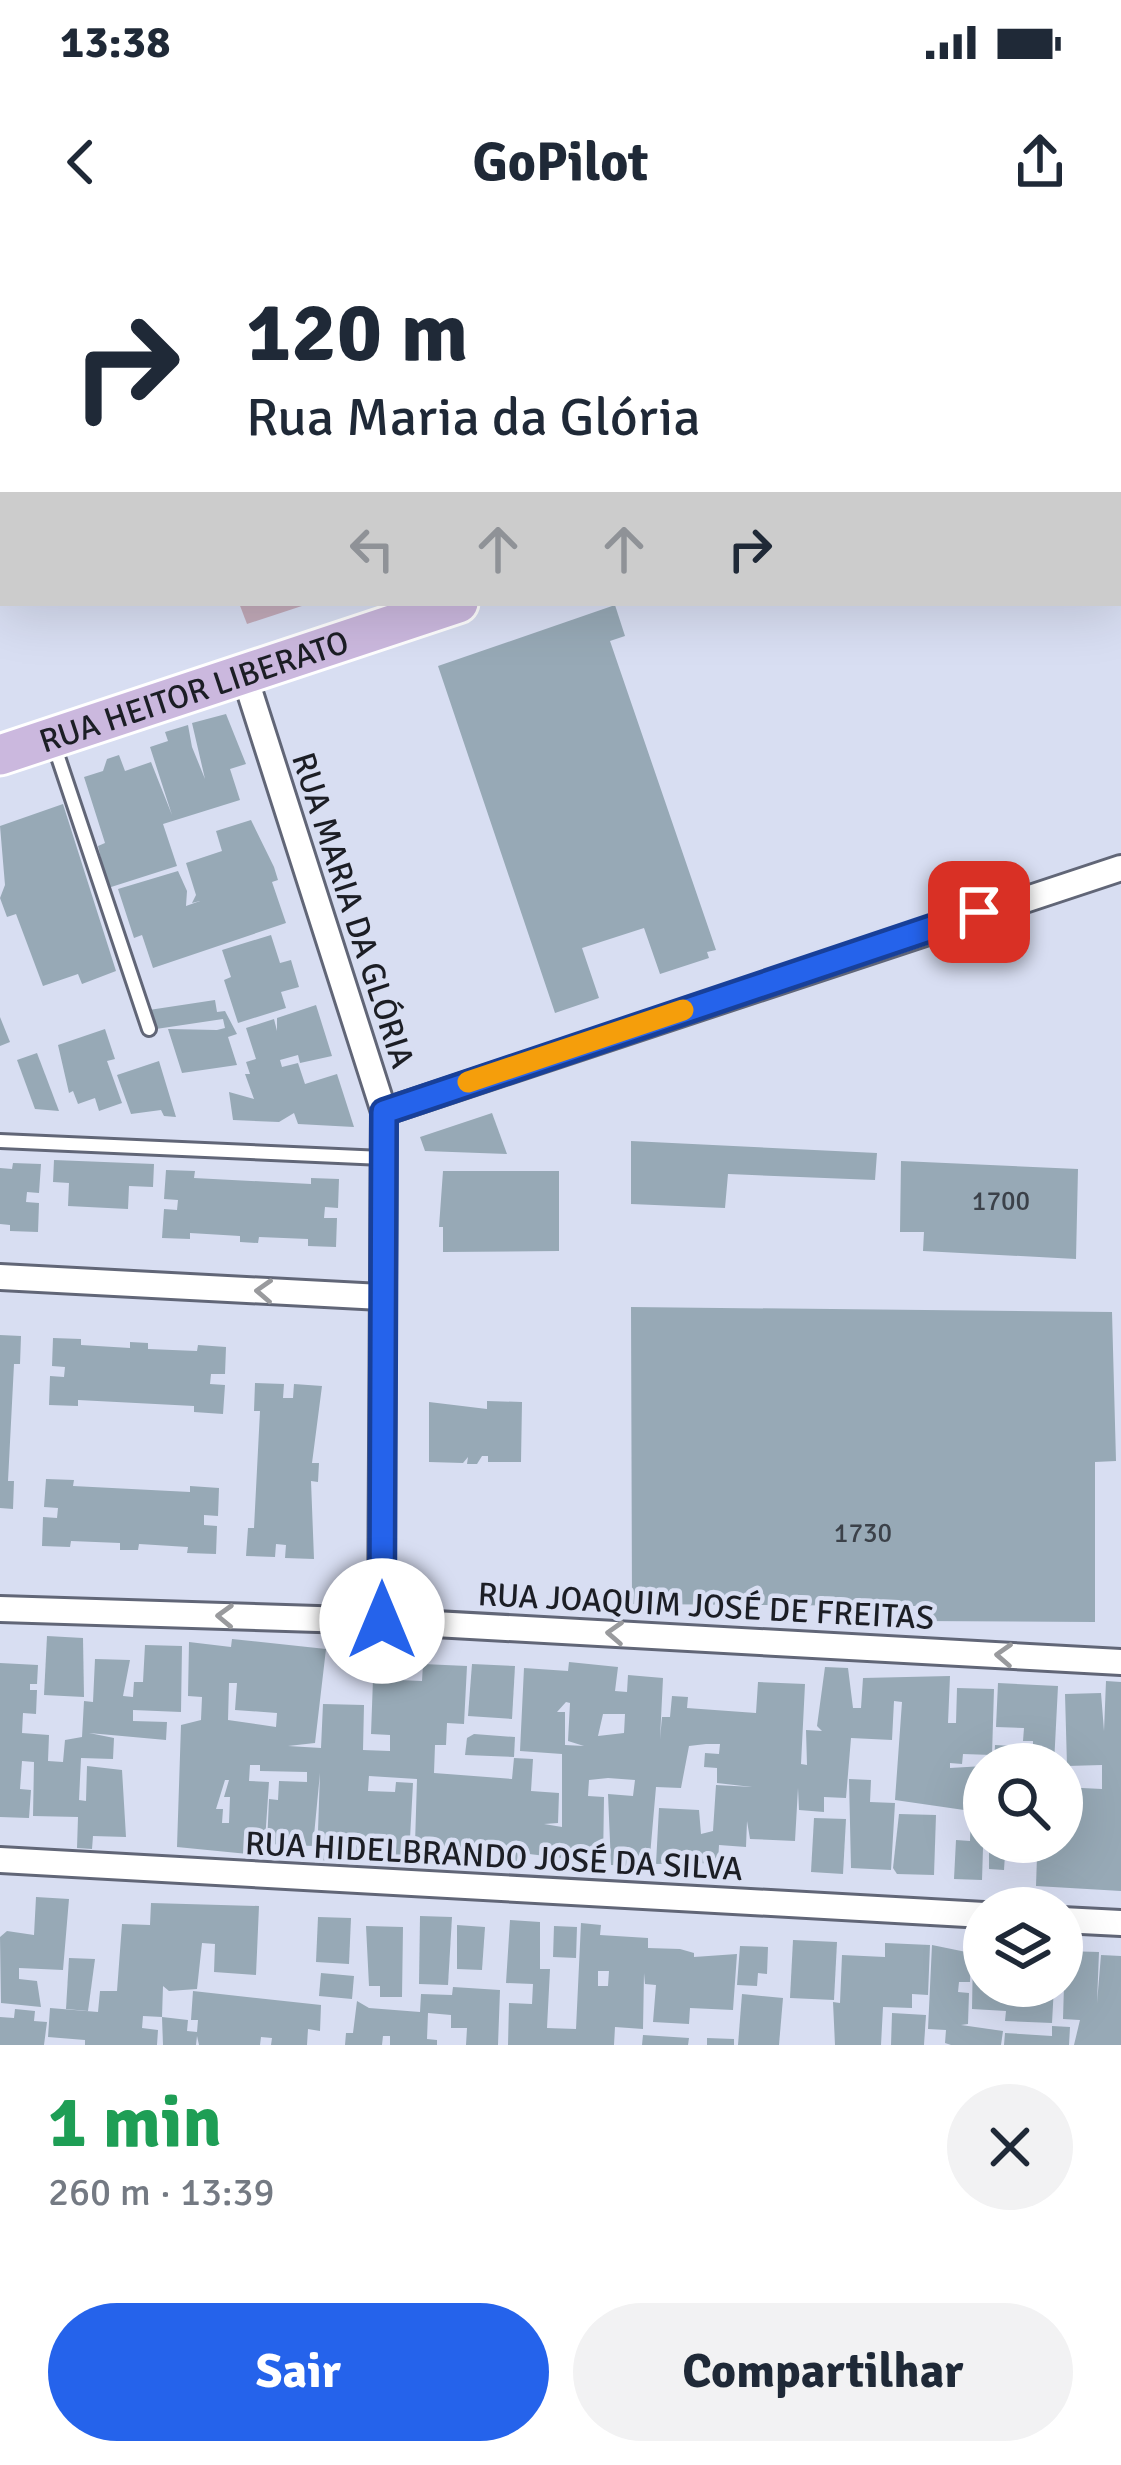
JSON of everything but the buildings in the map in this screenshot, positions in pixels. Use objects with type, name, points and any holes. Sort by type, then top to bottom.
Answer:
[{"type":"main road","name":"RUA HEITOR LIBERATO","points":[[0,755],[449,606]]},
{"type":"street","name":"RUA MARIA DA GLÓRIA","points":[[244,674],[384,1112],[1121,868]]},
{"type":"street","points":[[382,1621],[384,1112]]},
{"type":"street","points":[[0,1277],[381,1297]]},
{"type":"street","name":"RUA JOAQUIM JOSÉ DE FREITAS","points":[[0,1610],[382,1621],[1121,1661]]},
{"type":"street","name":"RUA HIDELBRANDO JOSÉ DA SILVA","points":[[0,1860],[963,1915]]},
{"type":"street","points":[[1083,1921],[1121,1923]]},
{"type":"lane","points":[[52,739],[148,1029]]},
{"type":"lane","points":[[0,1141],[383,1158]]},
{"type":"shaded area","points":[[240,606],[302,606],[247,624]]},
{"type":"slow traffic","points":[[468,1082],[683,1010]]},
{"type":"route","points":[[382,1621],[384,1112],[979,912]]}]
